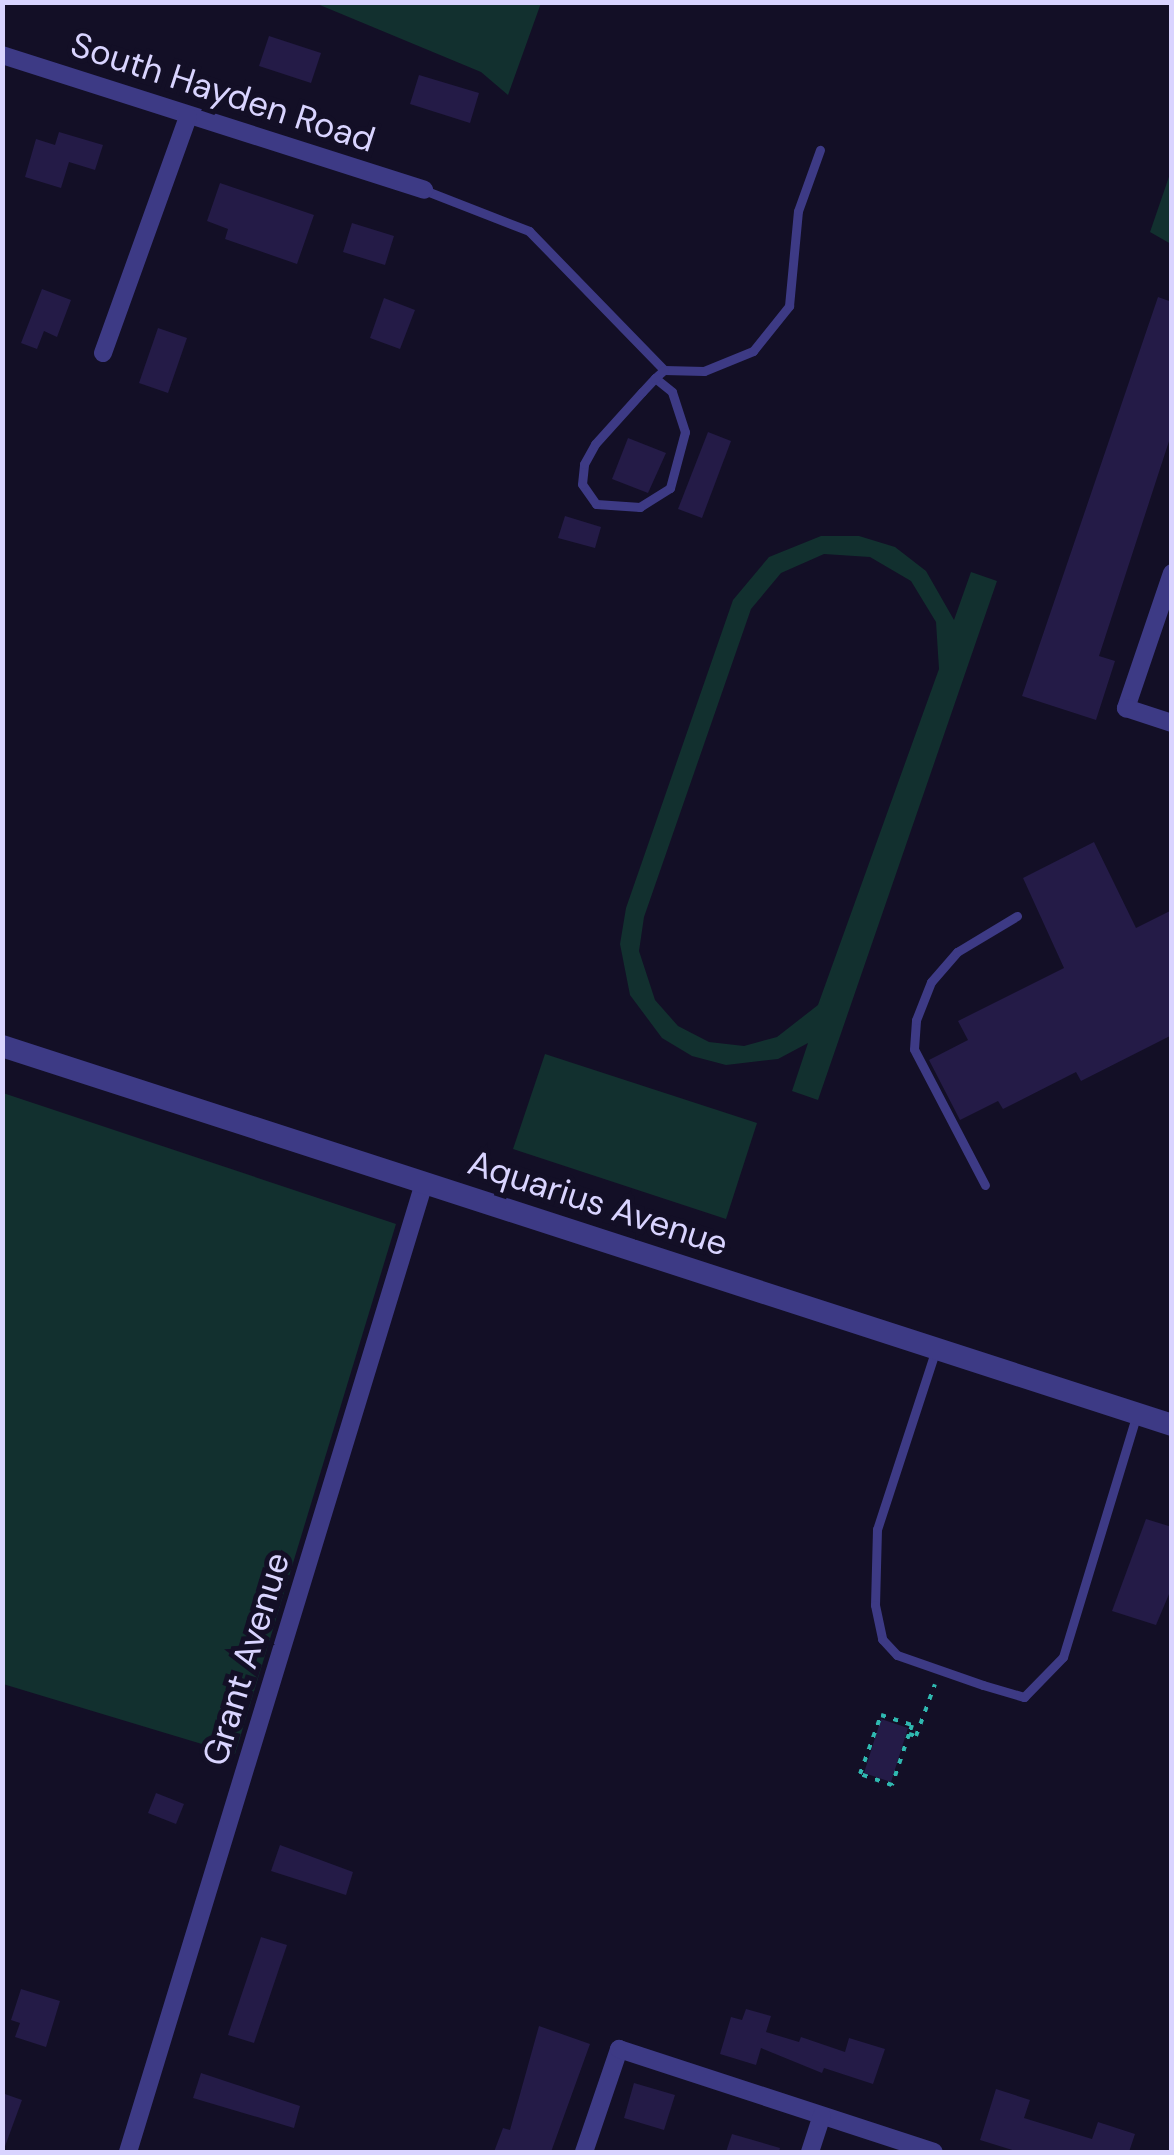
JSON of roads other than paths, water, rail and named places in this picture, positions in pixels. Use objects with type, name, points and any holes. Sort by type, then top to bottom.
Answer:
[{"type":"street","name":"South Hayden Road","points":[[2,56],[424,190]]},
{"type":"street","points":[[103,354],[188,118]]},
{"type":"street","points":[[1172,573],[1126,708],[1172,723]]},
{"type":"street","name":"Aquarius Avenue","points":[[2,1046],[1172,1425]]},
{"type":"street","name":"Grant Avenue","points":[[128,2152],[424,1183]]},
{"type":"street","points":[[584,2152],[619,2049],[934,2152]]},
{"type":"street","points":[[810,2152],[822,2116]]},
{"type":"lane","points":[[424,190],[529,231],[660,374],[672,392],[685,432],[670,488],[640,507],[596,504],[582,484],[584,464],[660,374],[704,371],[754,351],[776,326],[789,306],[798,210],[820,150]]},
{"type":"lane","points":[[984,1186],[914,1048],[916,1020],[931,982],[958,952],[1017,916]]},
{"type":"lane","points":[[936,1349],[877,1529],[875,1605],[882,1639],[897,1656],[940,1670],[1024,1697],[1063,1657],[1136,1414]]}]
